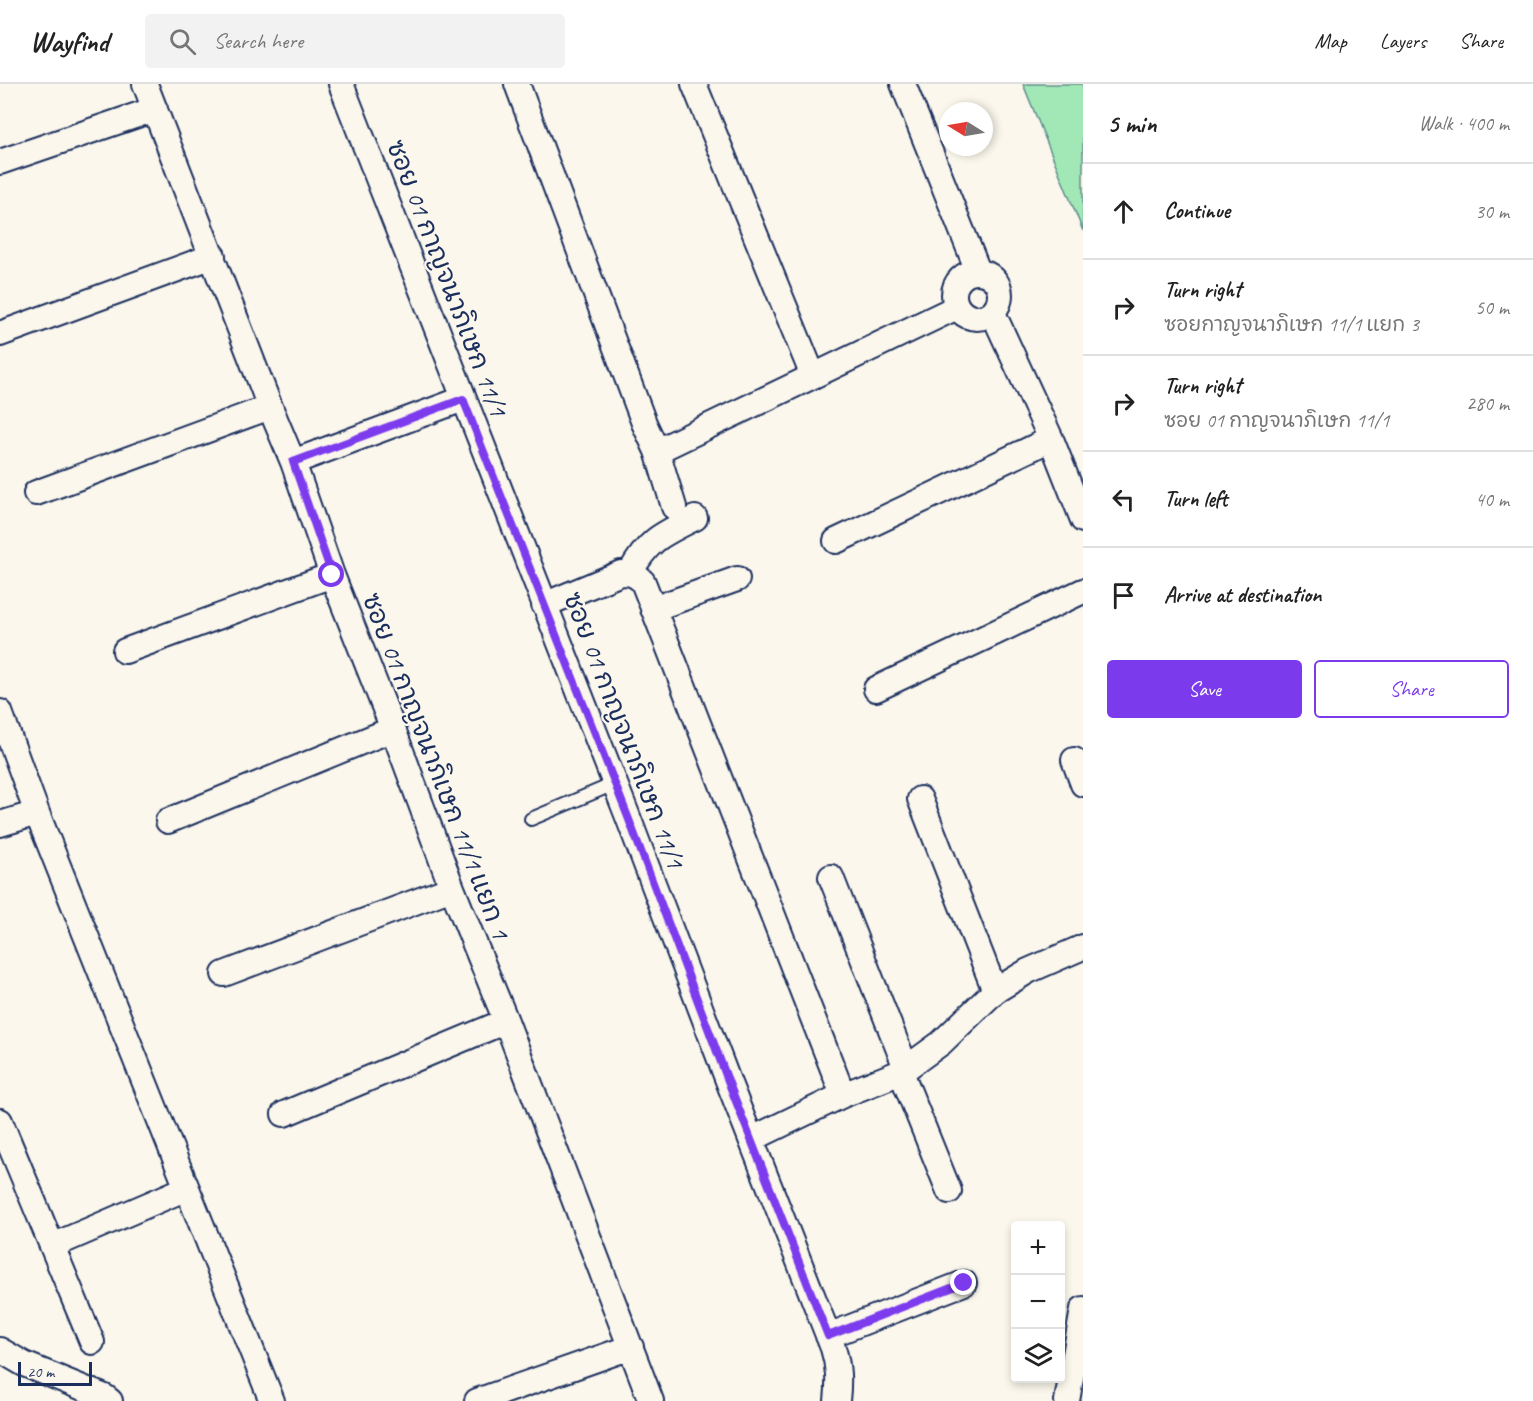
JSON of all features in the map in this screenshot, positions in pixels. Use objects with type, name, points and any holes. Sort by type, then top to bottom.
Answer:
[{"type":"street","name":"ซอย 01 กาญจนาภิเษก 11/1 แยก 1","points":[[145,84],[293,462],[332,575],[651,1401]]},
{"type":"street","name":"ซอย 01 กาญจนาภิเษก 11/1","points":[[340,84],[828,1336],[838,1366],[837,1401]]},
{"type":"street","points":[[517,84],[640,412],[657,451],[674,507]]},
{"type":"street","points":[[694,84],[813,376]]},
{"type":"street","points":[[903,84],[978,272]]},
{"type":"street","points":[[0,162],[155,109]]},
{"type":"street","points":[[0,334],[213,256]]},
{"type":"street","points":[[968,273],[989,274],[997,282],[1001,293],[999,304],[993,313],[984,318],[974,318],[964,315],[957,307],[954,298],[955,287],[968,273]]},
{"type":"street","points":[[657,451],[957,307]]},
{"type":"street","points":[[993,313],[1051,439],[1083,520]]},
{"type":"street","points":[[293,462],[463,399]]},
{"type":"street","points":[[36,493],[270,407]]},
{"type":"street","points":[[836,541],[1051,439]]},
{"type":"street","points":[[630,573],[639,556],[650,543],[666,532],[695,518]]},
{"type":"street","points":[[544,605],[621,573],[638,576],[643,582],[843,1095]]},
{"type":"street","points":[[125,651],[332,575]]},
{"type":"street","points":[[653,609],[736,579]]},
{"type":"street","points":[[876,689],[1083,591]]},
{"type":"street","points":[[0,712],[37,813],[272,1401]]},
{"type":"street","points":[[168,821],[393,729]]},
{"type":"street","points":[[1074,760],[1083,784]]},
{"type":"street","points":[[920,799],[995,992]]},
{"type":"street","points":[[0,824],[37,813]]},
{"type":"street","points":[[831,877],[949,1191]]},
{"type":"street","points":[[224,974],[452,888]]},
{"type":"street","points":[[752,1139],[843,1095],[903,1070],[941,1043],[995,992],[1028,971],[1083,947]]},
{"type":"street","points":[[284,1114],[506,1021]]},
{"type":"street","points":[[0,1121],[92,1342]]},
{"type":"street","points":[[52,1246],[187,1188]]},
{"type":"street","points":[[828,1336],[964,1283]]},
{"type":"street","points":[[1067,1401],[1083,1309]]},
{"type":"street","points":[[477,1401],[631,1347]]},
{"type":"street","points":[[0,1350],[24,1364],[110,1401]]},
{"type":"lane","points":[[531,819],[614,784]]},
{"type":"green space","points":[[1023,84],[1083,84],[1083,231]]},
{"type":"route","points":[[332,575],[293,462],[463,399],[628,817],[828,1336],[964,1283]]}]
